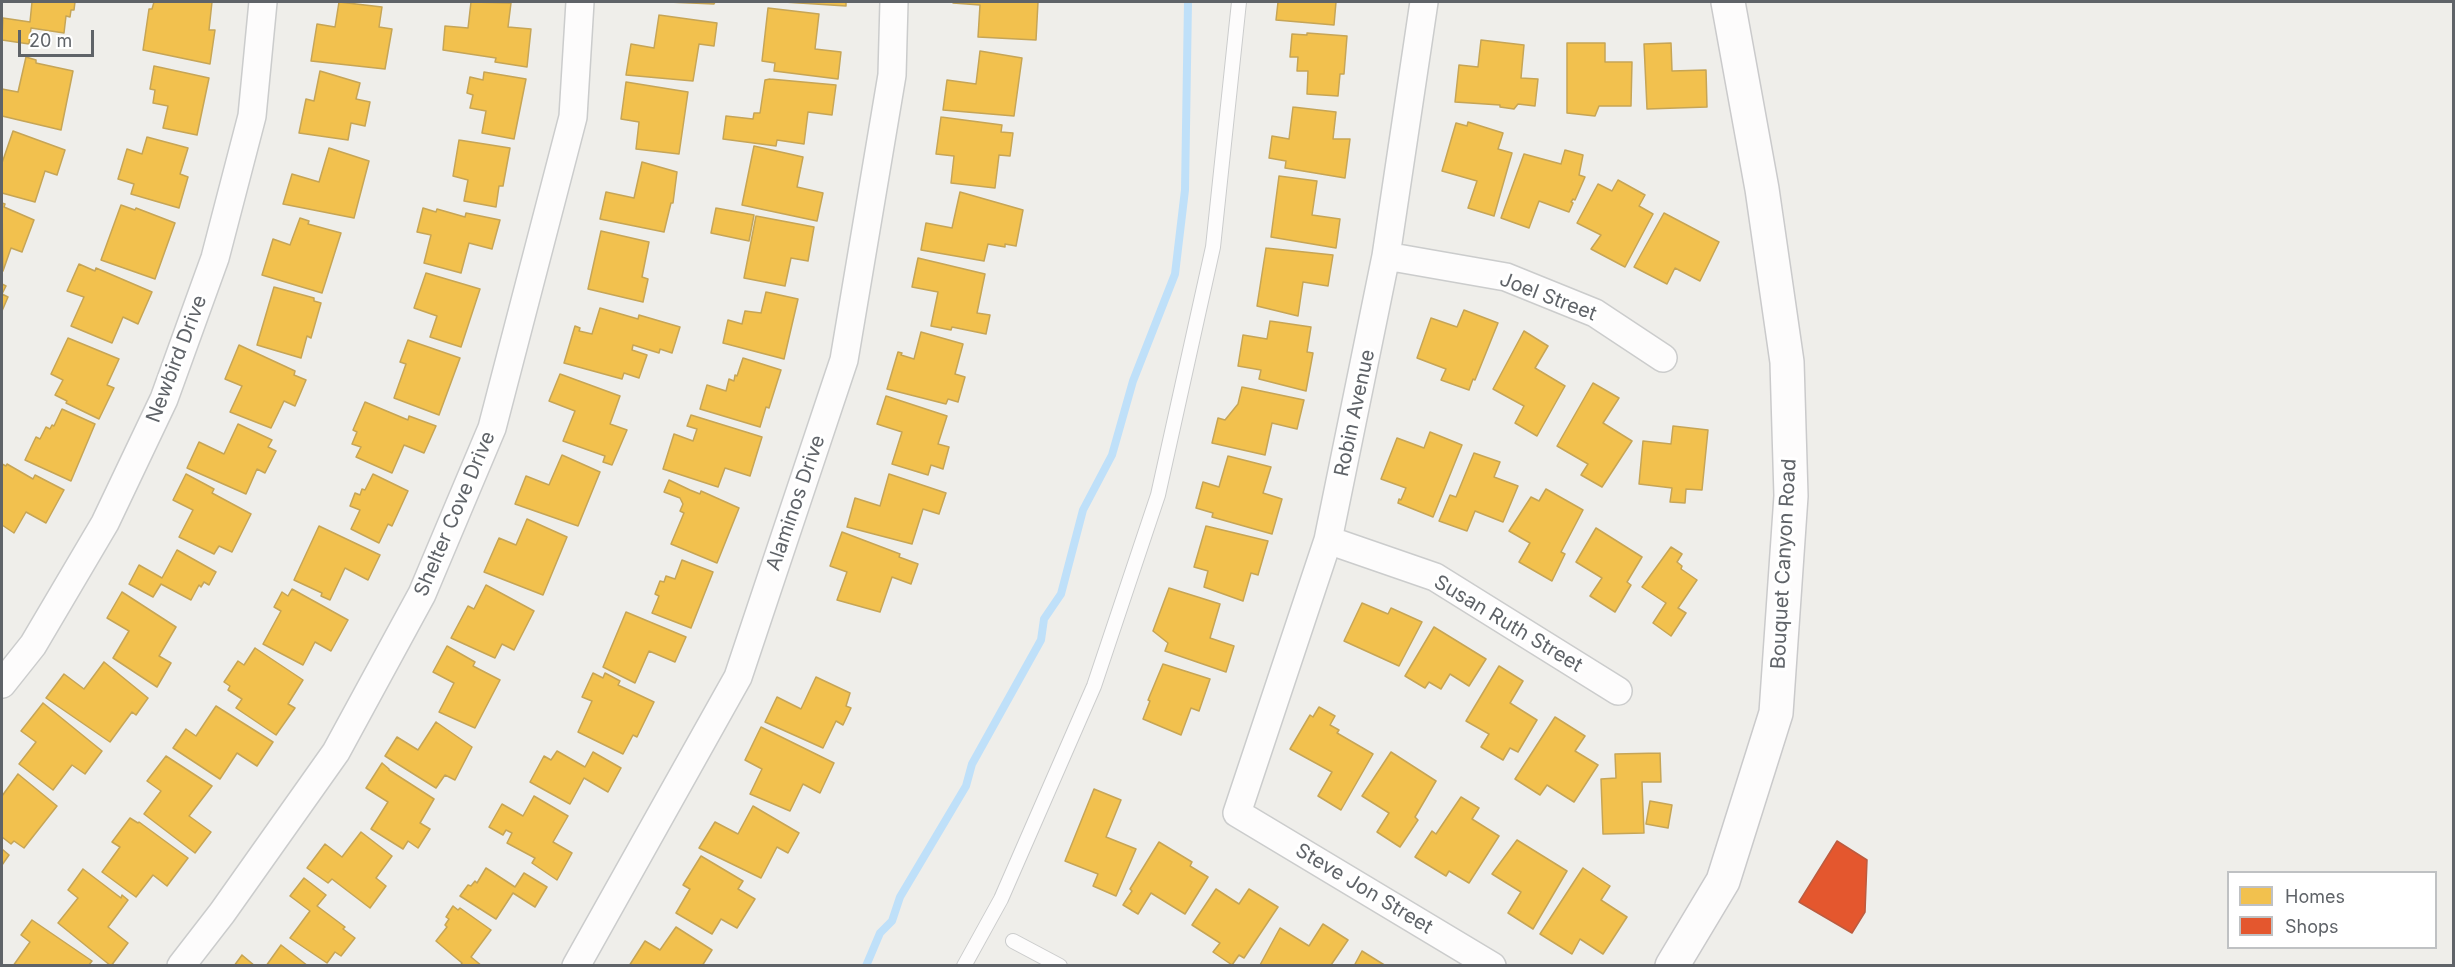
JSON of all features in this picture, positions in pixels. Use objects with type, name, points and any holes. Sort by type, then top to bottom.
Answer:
[{"type":"main road","name":"Bouquet Canyon Road","points":[[1672,966],[1723,881],[1776,714],[1791,496],[1787,362],[1762,189],[1728,2]]},
{"type":"street","name":"Newbird Drive","points":[[2,684],[33,645],[105,522],[164,399],[215,258],[252,116],[263,2]]},
{"type":"street","name":"Shelter Cove Drive","points":[[181,966],[222,913],[336,752],[422,594],[492,428],[573,117],[580,2]]},
{"type":"street","name":"Alaminos Drive","points":[[576,966],[738,677],[844,360],[892,75],[894,2]]},
{"type":"street","name":"Robin Avenue","points":[[1237,813],[1328,540],[1386,256],[1424,2]]},
{"type":"street","name":"Joel Street","points":[[1386,256],[1506,277],[1595,313],[1663,358]]},
{"type":"street","name":"Susan Ruth Street","points":[[1328,540],[1435,578],[1618,691]]},
{"type":"street","name":"Steve Jon Street","points":[[1237,813],[1492,966]]},
{"type":"lane","points":[[964,966],[1001,899],[1094,686],[1158,495],[1213,247],[1239,2]]},
{"type":"lane","points":[[1013,941],[1060,966]]},
{"type":"building: Homes","points":[[32,2],[75,2],[70,17],[66,16],[64,33],[31,28],[29,44],[2,40],[3,18],[30,22]]},
{"type":"building: Homes","points":[[154,2],[212,2],[209,30],[215,30],[210,64],[143,50],[149,9],[152,9]]},
{"type":"building: Homes","points":[[339,2],[382,7],[379,27],[392,29],[385,69],[311,61],[317,24],[335,27]]},
{"type":"building: Homes","points":[[471,2],[511,3],[508,27],[531,29],[527,67],[495,62],[496,58],[443,50],[445,26],[468,28]]},
{"type":"building: Homes","points":[[668,2],[715,2],[714,4]]},
{"type":"building: Homes","points":[[784,2],[846,2],[846,6]]},
{"type":"building: Homes","points":[[953,2],[1038,2],[1036,40],[978,37],[980,5]]},
{"type":"building: Homes","points":[[1278,2],[1336,2],[1334,25],[1276,20]]},
{"type":"building: Homes","points":[[768,8],[819,14],[815,49],[841,52],[838,79],[774,71],[775,63],[762,61]]},
{"type":"building: Homes","points":[[659,15],[717,23],[714,46],[699,44],[693,81],[626,75],[631,44],[654,48]]},
{"type":"building: Homes","points":[[1307,33],[1347,36],[1344,74],[1340,74],[1338,96],[1307,94],[1308,71],[1297,71],[1298,57],[1290,57],[1292,34],[1307,35]]},
{"type":"building: Homes","points":[[1481,40],[1524,45],[1521,78],[1538,79],[1535,106],[1518,104],[1514,109],[1500,107],[1500,105],[1455,102],[1459,65],[1478,67]]},
{"type":"building: Homes","points":[[1567,43],[1605,43],[1605,62],[1632,62],[1631,106],[1599,106],[1595,116],[1567,113]]},
{"type":"building: Homes","points":[[1671,43],[1672,71],[1706,70],[1707,107],[1647,109],[1644,44]]},
{"type":"building: Homes","points":[[980,51],[1022,58],[1014,116],[943,110],[947,80],[976,84]]},
{"type":"building: Homes","points":[[26,57],[36,60],[36,63],[73,71],[61,130],[2,116],[2,89],[18,92]]},
{"type":"building: Homes","points":[[154,66],[209,78],[197,135],[163,128],[168,106],[153,103],[155,90],[150,89]]},
{"type":"building: Homes","points":[[320,71],[360,83],[356,99],[370,102],[365,126],[351,123],[348,140],[299,133],[306,99],[314,101]]},
{"type":"building: Homes","points":[[484,72],[526,79],[514,139],[482,133],[486,111],[470,108],[473,95],[467,93],[470,77],[483,80]]},
{"type":"building: Homes","points":[[765,80],[836,85],[832,115],[808,112],[804,144],[777,140],[776,146],[723,139],[726,116],[753,119],[754,113],[760,113]]},
{"type":"building: Homes","points":[[626,82],[688,92],[679,154],[636,149],[639,122],[621,119]]},
{"type":"building: Homes","points":[[1293,107],[1336,112],[1333,139],[1350,139],[1345,178],[1285,168],[1286,161],[1269,158],[1272,136],[1289,139]]},
{"type":"building: Homes","points":[[941,117],[1002,125],[1001,132],[1013,133],[1010,156],[999,155],[995,188],[951,183],[954,156],[936,154]]},
{"type":"building: Homes","points":[[1468,122],[1503,133],[1498,149],[1512,153],[1494,216],[1468,208],[1477,181],[1442,171],[1456,123],[1467,126]]},
{"type":"building: Homes","points":[[13,131],[65,150],[57,175],[45,171],[35,202],[2,193],[2,163]]},
{"type":"building: Homes","points":[[147,137],[188,148],[180,174],[188,177],[179,208],[131,194],[134,184],[118,179],[127,149],[142,154]]},
{"type":"building: Homes","points":[[459,140],[510,148],[503,186],[499,186],[496,207],[464,201],[468,180],[453,176]]},
{"type":"building: Homes","points":[[754,146],[803,157],[797,187],[823,193],[817,221],[742,205]]},
{"type":"building: Homes","points":[[329,148],[369,161],[354,218],[283,204],[292,174],[319,182]]},
{"type":"building: Homes","points":[[1565,150],[1583,155],[1579,175],[1585,177],[1575,200],[1571,202],[1573,203],[1569,212],[1539,201],[1529,228],[1501,218],[1524,154],[1561,164]]},
{"type":"building: Homes","points":[[642,162],[677,172],[673,203],[671,203],[664,232],[600,219],[606,192],[634,198]]},
{"type":"building: Homes","points":[[1279,176],[1317,181],[1312,215],[1340,219],[1336,248],[1271,237]]},
{"type":"building: Homes","points":[[1618,180],[1645,195],[1639,206],[1653,214],[1625,267],[1591,249],[1601,235],[1577,223],[1598,184],[1612,191]]},
{"type":"building: Homes","points":[[960,192],[1023,210],[1016,246],[988,244],[984,261],[921,250],[926,223],[952,228]]},
{"type":"building: Homes","points":[[2,203],[5,204],[4,207],[34,220],[22,252],[11,248],[3,271]]},
{"type":"building: Homes","points":[[121,205],[135,210],[136,208],[175,223],[155,279],[101,260]]},
{"type":"building: Homes","points":[[423,208],[436,212],[437,209],[465,217],[466,213],[500,220],[492,249],[469,243],[461,273],[424,263],[431,235],[417,232]]},
{"type":"building: Homes","points":[[716,208],[754,215],[749,241],[711,233]]},
{"type":"building: Homes","points":[[1664,213],[1719,242],[1700,281],[1675,268],[1667,284],[1634,267]]},
{"type":"building: Homes","points":[[756,216],[814,227],[808,261],[791,258],[785,286],[744,278]]},
{"type":"building: Homes","points":[[300,218],[309,221],[308,224],[341,233],[322,293],[262,275],[273,239],[290,245]]},
{"type":"building: Homes","points":[[601,231],[649,242],[642,277],[648,279],[643,302],[588,289]]},
{"type":"building: Homes","points":[[1266,248],[1333,255],[1328,286],[1303,282],[1298,316],[1257,306]]},
{"type":"building: Homes","points":[[918,258],[985,274],[977,313],[990,315],[986,334],[952,327],[951,330],[931,326],[938,292],[912,287]]},
{"type":"building: Homes","points":[[79,264],[95,271],[96,268],[152,292],[138,324],[123,317],[112,343],[71,326],[84,297],[67,291]]},
{"type":"building: Homes","points":[[426,273],[480,289],[461,347],[430,337],[437,316],[414,308]]},
{"type":"building: Homes","points":[[274,287],[314,298],[314,301],[321,303],[311,338],[307,336],[301,358],[257,345]]},
{"type":"building: Homes","points":[[766,292],[798,299],[784,359],[723,343],[728,320],[742,324],[745,311],[761,313]]},
{"type":"building: Homes","points":[[2,294],[8,297],[2,311]]},
{"type":"building: Homes","points":[[600,308],[638,319],[639,315],[680,327],[672,353],[660,349],[659,353],[633,345],[632,350],[647,355],[639,378],[624,373],[622,379],[564,363],[575,326],[580,328],[579,331],[592,334]]},
{"type":"building: Homes","points":[[1464,310],[1498,323],[1469,390],[1441,380],[1446,369],[1417,358],[1431,318],[1457,327]]},
{"type":"building: Homes","points":[[1270,321],[1311,327],[1307,352],[1313,353],[1306,391],[1259,379],[1261,370],[1238,366],[1243,335],[1267,339]]},
{"type":"building: Homes","points":[[1524,331],[1548,346],[1535,368],[1565,386],[1537,436],[1515,423],[1524,406],[1493,389]]},
{"type":"building: Homes","points":[[921,332],[963,344],[955,374],[965,377],[958,402],[948,399],[946,404],[887,389],[898,352],[914,359]]},
{"type":"building: Homes","points":[[68,338],[119,359],[107,385],[114,388],[99,419],[55,395],[63,380],[51,374]]},
{"type":"building: Homes","points":[[408,340],[460,358],[439,415],[394,398],[406,364],[400,362]]},
{"type":"building: Homes","points":[[239,345],[295,371],[294,375],[306,380],[295,406],[284,401],[271,428],[230,412],[242,386],[225,379]]},
{"type":"building: Homes","points":[[743,358],[781,370],[769,408],[766,407],[760,427],[700,409],[707,385],[726,391],[729,379],[734,381],[735,375],[737,376]]},
{"type":"building: Homes","points":[[560,374],[620,396],[610,424],[627,430],[612,465],[603,462],[605,456],[563,441],[575,411],[549,401]]},
{"type":"building: Homes","points":[[1593,383],[1619,398],[1603,423],[1632,441],[1602,487],[1581,475],[1588,464],[1557,446]]},
{"type":"building: Homes","points":[[1242,387],[1304,400],[1297,429],[1272,423],[1265,455],[1212,443],[1218,418],[1225,420],[1238,404]]},
{"type":"building: Homes","points":[[886,396],[947,416],[938,444],[949,447],[943,469],[931,465],[928,475],[892,464],[902,432],[877,424]]},
{"type":"building: Homes","points":[[365,402],[408,420],[409,416],[436,426],[424,453],[404,445],[392,473],[356,457],[361,447],[352,444],[357,432],[353,430]]},
{"type":"building: Homes","points":[[62,409],[95,424],[71,481],[25,460],[36,437],[40,439],[46,427],[50,429],[52,425],[54,426]]},
{"type":"building: Homes","points":[[691,415],[762,437],[750,476],[725,468],[718,487],[663,469],[674,434],[693,441],[697,429],[687,426]]},
{"type":"building: Homes","points":[[238,424],[272,440],[268,447],[276,451],[265,473],[257,469],[246,494],[187,468],[199,442],[224,454]]},
{"type":"building: Homes","points":[[1673,426],[1708,430],[1702,490],[1686,489],[1685,503],[1670,502],[1672,488],[1639,484],[1643,441],[1671,444]]},
{"type":"building: Homes","points":[[1430,432],[1462,445],[1433,517],[1398,503],[1406,488],[1381,479],[1397,438],[1424,448]]},
{"type":"building: Homes","points":[[1474,453],[1500,462],[1494,477],[1518,486],[1503,522],[1475,511],[1467,531],[1439,521],[1450,495],[1456,497]]},
{"type":"building: Homes","points":[[562,455],[600,472],[578,526],[515,504],[526,476],[549,485]]},
{"type":"building: Homes","points":[[1228,456],[1271,467],[1263,493],[1282,499],[1272,534],[1212,517],[1213,513],[1196,508],[1203,482],[1219,487]]},
{"type":"building: Homes","points":[[2,464],[6,466],[7,464],[33,479],[35,475],[64,490],[46,523],[26,512],[14,533],[2,525]]},
{"type":"building: Homes","points":[[186,474],[214,489],[212,493],[251,514],[232,552],[219,546],[214,554],[179,537],[193,510],[173,500]]},
{"type":"building: Homes","points":[[373,474],[408,491],[392,526],[388,524],[379,543],[351,529],[360,510],[350,506],[355,493],[360,495],[362,489],[365,490]]},
{"type":"building: Homes","points":[[889,474],[946,493],[939,514],[923,509],[912,544],[847,527],[855,498],[880,506]]},
{"type":"building: Homes","points":[[669,480],[739,508],[717,563],[671,544],[684,513],[680,511],[683,504],[680,498],[664,492]]},
{"type":"building: Homes","points":[[1546,489],[1583,510],[1561,552],[1565,554],[1552,581],[1519,562],[1530,543],[1509,531],[1531,497],[1539,501]]},
{"type":"building: Homes","points":[[527,519],[567,537],[543,595],[484,572],[499,538],[516,545]]},
{"type":"building: Homes","points":[[319,526],[380,555],[368,580],[345,568],[330,600],[321,596],[322,593],[294,580]]},
{"type":"building: Homes","points":[[1206,526],[1268,541],[1258,575],[1251,573],[1243,601],[1204,587],[1208,571],[1194,567]]},
{"type":"building: Homes","points":[[1596,528],[1642,557],[1627,582],[1631,585],[1615,612],[1590,596],[1602,578],[1576,562]]},
{"type":"building: Homes","points":[[842,532],[900,554],[899,557],[918,564],[911,584],[892,577],[880,612],[837,600],[847,572],[830,566]]},
{"type":"building: Homes","points":[[1671,547],[1682,554],[1677,562],[1682,566],[1681,569],[1697,580],[1678,608],[1686,613],[1671,636],[1653,623],[1666,603],[1642,587]]},
{"type":"building: Homes","points":[[177,550],[216,572],[209,585],[204,582],[201,587],[199,585],[191,600],[161,584],[153,597],[129,584],[139,565],[162,578]]},
{"type":"building: Homes","points":[[682,560],[713,572],[691,628],[652,613],[659,596],[655,594],[660,581],[664,582],[666,576],[675,579]]},
{"type":"building: Homes","points":[[486,585],[534,611],[514,650],[502,644],[495,658],[451,638],[468,606],[474,609]]},
{"type":"building: Homes","points":[[1169,588],[1220,604],[1210,638],[1234,646],[1226,672],[1165,651],[1168,643],[1153,631]]},
{"type":"building: Homes","points":[[292,589],[348,620],[331,651],[315,642],[303,665],[263,644],[281,611],[274,607],[282,592],[288,596]]},
{"type":"building: Homes","points":[[122,592],[176,627],[159,656],[171,663],[157,687],[113,658],[129,631],[107,618]]},
{"type":"building: Homes","points":[[1362,603],[1388,614],[1391,608],[1422,622],[1399,666],[1344,641]]},
{"type":"building: Homes","points":[[626,612],[686,637],[675,662],[649,651],[635,683],[603,667]]},
{"type":"building: Homes","points":[[1434,627],[1486,659],[1469,686],[1450,674],[1441,689],[1429,682],[1425,688],[1405,676]]},
{"type":"building: Homes","points":[[447,646],[475,662],[473,666],[500,680],[475,728],[439,712],[454,683],[433,672]]},
{"type":"building: Homes","points":[[255,648],[303,680],[288,704],[295,708],[276,735],[236,708],[242,699],[228,690],[230,686],[224,682],[238,661],[244,665]]},
{"type":"building: Homes","points":[[104,662],[148,698],[136,715],[132,712],[110,742],[46,698],[64,674],[84,689]]},
{"type":"building: Homes","points":[[1163,664],[1210,679],[1199,711],[1191,708],[1181,735],[1143,719]]},
{"type":"building: Homes","points":[[1499,666],[1523,681],[1510,703],[1537,720],[1518,752],[1510,748],[1503,760],[1481,747],[1489,734],[1466,721]]},
{"type":"building: Homes","points":[[593,673],[603,678],[605,673],[620,681],[618,685],[654,702],[637,737],[633,735],[623,754],[578,732],[592,701],[582,697]]},
{"type":"building: Homes","points":[[816,677],[850,693],[846,706],[851,708],[843,725],[836,721],[823,748],[765,722],[777,697],[801,709]]},
{"type":"building: Homes","points":[[43,703],[102,751],[85,774],[72,765],[53,790],[19,764],[36,742],[21,731]]},
{"type":"building: Homes","points":[[216,706],[273,742],[257,766],[237,753],[220,779],[173,748],[186,729],[196,736]]},
{"type":"building: Homes","points":[[1319,707],[1335,716],[1330,725],[1339,730],[1337,733],[1373,754],[1341,810],[1318,796],[1332,772],[1290,749],[1310,715],[1313,717]]},
{"type":"building: Homes","points":[[1555,717],[1585,736],[1575,751],[1598,765],[1574,802],[1547,785],[1540,795],[1515,779]]},
{"type":"building: Homes","points":[[436,722],[472,747],[455,780],[445,775],[436,788],[385,756],[397,737],[418,750]]},
{"type":"building: Homes","points":[[761,727],[834,763],[820,793],[803,784],[790,811],[750,794],[762,769],[745,760]]},
{"type":"building: Homes","points":[[557,751],[585,767],[593,752],[621,768],[608,792],[584,778],[570,804],[530,782],[544,756],[551,760]]},
{"type":"building: Homes","points":[[1391,752],[1436,781],[1415,817],[1418,820],[1400,847],[1377,832],[1389,813],[1362,796]]},
{"type":"building: Homes","points":[[1660,753],[1661,782],[1642,782],[1644,833],[1603,834],[1601,779],[1616,778],[1615,754]]},
{"type":"building: Homes","points":[[166,756],[212,786],[189,816],[211,832],[195,853],[144,814],[161,791],[147,781]]},
{"type":"building: Homes","points":[[382,763],[434,799],[420,823],[430,829],[418,848],[408,841],[403,849],[371,829],[388,802],[366,788]]},
{"type":"building: Homes","points":[[18,774],[57,806],[24,848],[14,841],[11,844],[2,837],[2,796]]},
{"type":"building: Homes","points":[[1094,789],[1121,800],[1106,837],[1136,849],[1116,896],[1093,886],[1098,874],[1065,861]]},
{"type":"building: Homes","points":[[534,796],[568,816],[553,842],[572,853],[557,880],[532,863],[535,858],[507,843],[512,833],[506,830],[503,835],[489,827],[502,804],[523,816]]},
{"type":"building: Homes","points":[[1461,797],[1479,808],[1472,819],[1499,836],[1469,883],[1449,871],[1446,876],[1415,857],[1432,831],[1436,834]]},
{"type":"building: Homes","points":[[1650,801],[1672,805],[1668,828],[1646,824]]},
{"type":"building: Homes","points":[[753,806],[799,833],[788,853],[777,847],[761,878],[699,848],[715,822],[738,834]]},
{"type":"building: Homes","points":[[130,818],[139,822],[188,858],[167,886],[153,875],[136,897],[102,872],[120,847],[112,842]]},
{"type":"building: Homes","points":[[361,832],[392,856],[376,878],[386,886],[370,908],[332,879],[328,883],[307,868],[325,844],[342,857]]},
{"type":"building: Homes","points":[[1517,840],[1567,871],[1533,929],[1508,913],[1521,892],[1492,874]]},
{"type":"building: Homes","points":[[1159,842],[1192,862],[1190,866],[1208,877],[1185,914],[1151,893],[1138,914],[1123,905],[1132,891],[1130,889]]},
{"type":"building: Homes","points":[[2,849],[9,855],[2,865]]},
{"type":"building: Homes","points":[[701,856],[743,881],[738,889],[755,899],[737,928],[721,919],[712,934],[676,913],[690,889],[683,885]]},
{"type":"building: Homes","points":[[486,868],[515,887],[524,873],[547,887],[535,907],[513,893],[496,919],[460,896],[468,885],[471,886],[475,881],[477,883]]},
{"type":"building: Homes","points":[[1583,868],[1610,886],[1601,900],[1627,917],[1603,954],[1580,939],[1572,954],[1540,934]]},
{"type":"building: Homes","points":[[83,869],[121,898],[122,895],[128,900],[108,927],[128,943],[111,966],[58,923],[78,898],[68,890]]},
{"type":"building: Homes","points":[[304,878],[326,895],[317,906],[345,927],[343,929],[355,938],[341,956],[335,952],[327,963],[290,938],[310,911],[290,896]]},
{"type":"building: Homes","points":[[1216,889],[1239,904],[1249,889],[1278,907],[1244,958],[1239,955],[1232,965],[1213,952],[1220,943],[1192,925]]},
{"type":"building: Homes","points":[[453,906],[458,910],[460,908],[491,930],[471,957],[482,966],[460,966],[462,963],[436,941],[447,927],[445,925],[449,919],[446,917]]},
{"type":"building: Homes","points":[[32,920],[92,961],[88,966],[13,966],[30,942],[21,935]]},
{"type":"building: Homes","points":[[1323,924],[1348,940],[1331,965],[1260,965],[1280,928],[1309,946]]},
{"type":"building: Homes","points":[[676,927],[712,950],[702,966],[629,966],[645,941],[660,950]]},
{"type":"building: Homes","points":[[281,945],[308,966],[266,966]]},
{"type":"building: Homes","points":[[1362,951],[1386,966],[1354,966]]},
{"type":"building: Homes","points":[[242,955],[255,966],[234,966]]},
{"type":"building: Shops","points":[[1837,841],[1867,860],[1865,912],[1852,933],[1799,902]]},
{"type":"waterway","points":[[866,966],[880,933],[892,921],[900,897],[966,786],[972,764],[1041,640],[1044,619],[1061,594],[1083,510],[1112,455],[1133,381],[1175,274],[1185,190],[1188,2]]}]
